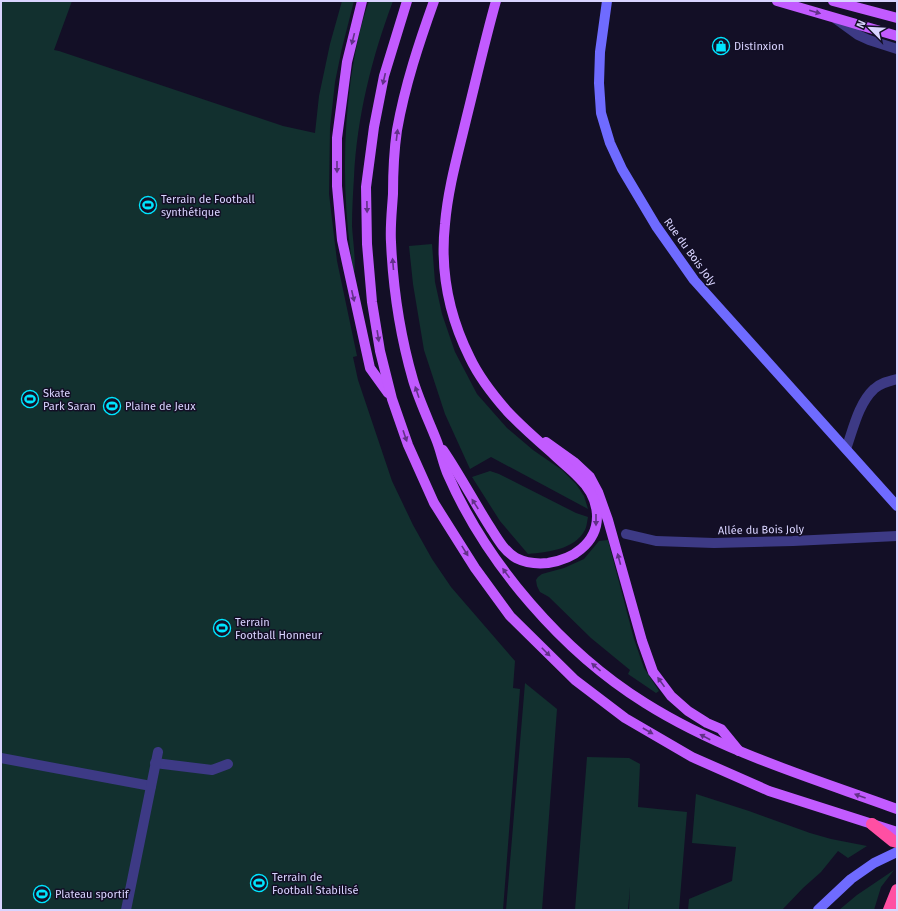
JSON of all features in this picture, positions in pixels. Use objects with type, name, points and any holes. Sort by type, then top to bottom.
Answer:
[{"type":"highway","points":[[872,824],[893,841],[897,842]]},
{"type":"highway","points":[[890,910],[897,890]]},
{"type":"main road","points":[[362,1],[347,62],[337,138],[337,186],[342,240],[370,368],[392,399]]},
{"type":"main road","points":[[407,1],[384,76],[374,127],[366,187],[367,244],[372,302],[380,351],[392,399],[408,445],[434,503],[475,568],[510,616],[575,680],[625,718],[692,757],[769,791],[897,832]]},
{"type":"main road","points":[[434,1],[413,61],[397,132],[393,179],[391,240],[398,316],[412,380],[437,441],[448,474],[488,548],[513,582],[558,632],[600,670],[645,703],[713,741],[897,809]]},
{"type":"main road","points":[[437,441],[455,467],[471,498],[503,547],[515,557],[542,563],[553,562],[575,554],[585,546],[596,530],[598,519],[593,497],[581,479],[507,412],[475,368],[462,343],[452,315],[446,284],[444,255],[445,224],[457,157],[496,1]]},
{"type":"main road","points":[[777,1],[897,36]]},
{"type":"main road","points":[[833,1],[897,18]]},
{"type":"main road","points":[[523,427],[559,450],[590,477],[598,492],[608,520],[642,641],[654,672],[671,696],[688,711],[707,724],[721,729],[741,752]]},
{"type":"street","name":"Rue du Bois Joly","points":[[607,1],[600,52],[599,84],[601,113],[610,143],[622,169],[656,226],[694,280],[897,506]]},
{"type":"street","points":[[835,18],[858,35],[869,40],[897,48]]},
{"type":"street","points":[[846,449],[858,416],[867,397],[875,388],[884,383],[897,379]]},
{"type":"street","name":"Allée du Bois Joly","points":[[626,534],[656,540],[714,542],[793,541],[897,536]]},
{"type":"street","points":[[126,910],[158,752]]},
{"type":"street","points":[[1,758],[151,786]]},
{"type":"street","points":[[155,763],[212,770],[228,764]]},
{"type":"street","points":[[818,910],[851,879],[874,863],[897,852]]},
{"type":"green space","points":[[1,1],[72,1],[54,50],[283,126],[315,133],[319,96],[330,44],[342,1],[354,1],[335,82],[330,128],[329,194],[337,261],[357,356],[353,357],[358,380],[392,481],[413,525],[432,559],[451,587],[515,661],[513,688],[520,689],[503,910],[1,910]]},
{"type":"green space","points":[[369,1],[393,1],[372,65],[358,132],[352,214],[355,257],[354,275],[350,250],[346,201],[346,127],[354,59],[360,29]]},
{"type":"green space","points":[[432,244],[435,282],[442,314],[455,352],[477,394],[507,428],[533,450],[562,470],[576,484],[584,496],[588,509],[491,457],[470,469],[445,414],[424,350],[413,284],[409,246]]},
{"type":"green space","points":[[490,471],[499,474],[576,513],[588,517],[585,530],[574,542],[560,549],[528,554],[500,521],[472,477]]},
{"type":"green space","points":[[608,540],[634,639],[644,668],[659,691],[656,693],[628,674],[630,670],[591,638],[549,597],[540,592],[537,586],[536,580],[542,574],[564,568],[584,559],[599,541]]},
{"type":"green space","points":[[525,683],[557,709],[542,910],[506,910]]},
{"type":"green space","points":[[587,757],[629,758],[640,764],[638,807],[687,812],[679,910],[629,910],[630,887],[628,910],[575,910]]},
{"type":"green space","points":[[696,794],[810,833],[867,846],[848,858],[838,851],[821,872],[782,910],[688,910],[689,899],[732,881],[736,847],[692,843]]},
{"type":"green space","points":[[894,870],[881,887],[874,910],[839,910],[857,895]]},
{"type":"place","name":"Distinxion","points":[[721,46]]},
{"type":"place","name":"Terrain de Football synthétique","points":[[148,205]]},
{"type":"place","name":"Skate Park Saran","points":[[30,399]]},
{"type":"place","name":"Plaine de Jeux","points":[[112,406]]},
{"type":"place","name":"Terrain Football Honneur","points":[[222,628]]},
{"type":"place","name":"Terrain de Football Stabilisé","points":[[259,883]]},
{"type":"place","name":"Plateau sportif","points":[[42,894]]}]
